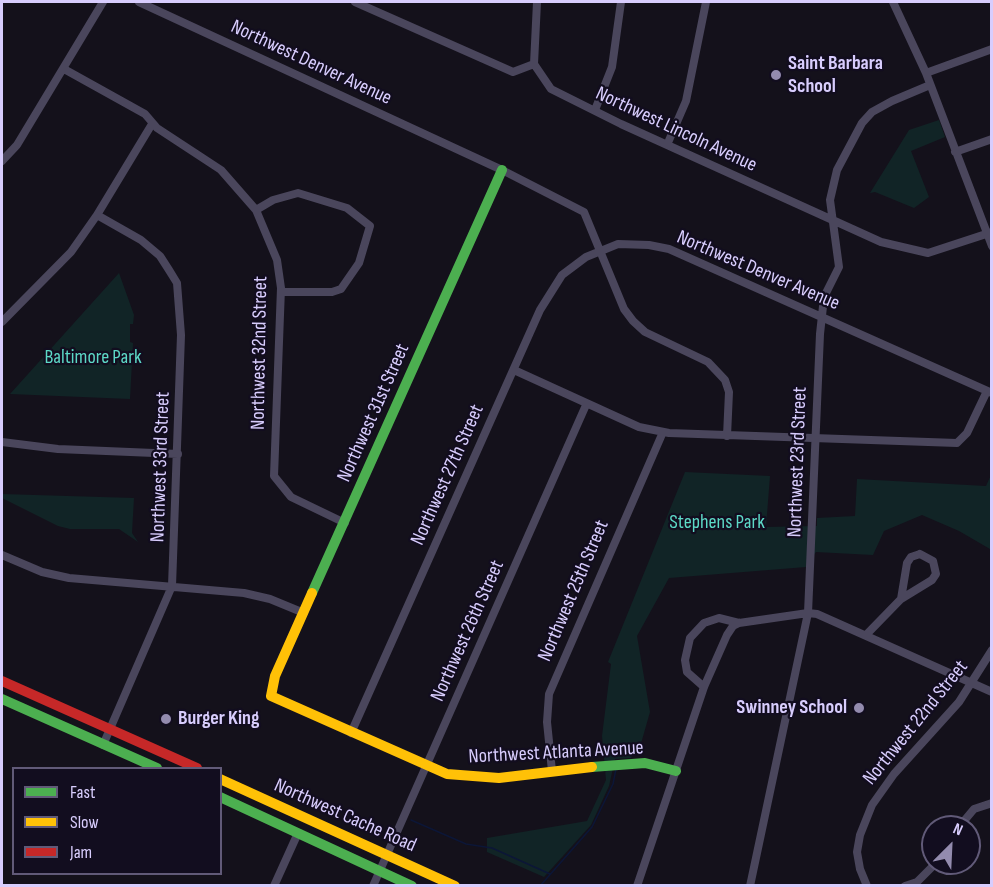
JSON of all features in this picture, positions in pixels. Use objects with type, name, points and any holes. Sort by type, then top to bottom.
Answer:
[{"type":"street","points":[[2,161],[17,145],[103,2]]},
{"type":"street","name":"Northwest Denver Avenue","points":[[139,2],[502,170]]},
{"type":"street","points":[[355,2],[513,72],[534,64],[537,2]]},
{"type":"street","points":[[595,111],[612,67],[621,2]]},
{"type":"street","points":[[667,145],[686,101],[706,2]]},
{"type":"street","points":[[893,2],[926,73],[955,153],[989,233],[992,246]]},
{"type":"street","points":[[926,73],[992,49]]},
{"type":"street","name":"Northwest Lincoln Avenue","points":[[534,64],[551,89],[667,145],[882,242],[928,253],[989,233]]},
{"type":"street","name":"Northwest 32nd Street","points":[[64,69],[145,114],[152,124],[221,170],[256,210],[277,260],[280,292],[274,476],[291,497],[345,523]]},
{"type":"street","name":"Northwest 23rd Street","points":[[750,885],[808,613],[815,495],[814,438],[822,316],[824,297],[839,267],[830,200],[837,170],[862,123],[882,106],[930,86]]},
{"type":"street","points":[[2,322],[72,252],[152,124]]},
{"type":"street","points":[[955,153],[992,139]]},
{"type":"street","points":[[502,170],[584,212],[624,309],[633,321],[645,332],[718,370],[729,392],[726,435]]},
{"type":"street","name":"Northwest 31st Street","points":[[273,697],[270,691],[275,676],[502,170]]},
{"type":"street","points":[[256,210],[273,200],[298,193],[347,208],[370,226],[359,263],[341,289],[332,292],[280,292]]},
{"type":"street","name":"Northwest 33rd Street","points":[[97,215],[141,240],[160,256],[177,282],[181,335],[172,586],[103,745]]},
{"type":"street","name":"Northwest Denver Avenue","points":[[600,250],[618,244],[649,244],[669,249],[989,392]]},
{"type":"street","name":"Northwest 27th Street","points":[[351,733],[540,310],[562,275],[600,250]]},
{"type":"street","points":[[514,370],[586,405],[639,427],[663,432],[726,435],[957,443],[967,433],[989,392]]},
{"type":"street","name":"Northwest 26th Street","points":[[373,885],[586,405]]},
{"type":"street","name":"Northwest 25th Street","points":[[552,771],[547,722],[549,694],[663,432]]},
{"type":"street","points":[[2,442],[10,445],[58,449],[178,454]]},
{"type":"street","points":[[866,635],[901,599],[932,580],[936,574],[933,561],[928,556],[920,554],[911,557],[907,563],[901,599]]},
{"type":"street","points":[[2,555],[42,572],[69,578],[244,593],[270,599],[304,613]]},
{"type":"street","points":[[637,885],[704,687],[733,626],[739,623],[808,613],[866,635],[992,692]]},
{"type":"street","points":[[704,687],[687,672],[685,660],[690,638],[704,623],[719,618],[739,623]]},
{"type":"street","name":"Northwest 22nd Street","points":[[867,885],[860,869],[857,852],[860,835],[872,805],[894,774],[959,702],[992,650]]},
{"type":"street","points":[[2,681],[195,767]]},
{"type":"street","name":"Northwest Atlanta Avenue","points":[[273,697],[447,774],[469,778],[499,778],[645,763],[676,771]]},
{"type":"street","points":[[2,699],[155,767]]},
{"type":"street","name":"Northwest Cache Road","points":[[222,780],[454,885]]},
{"type":"street","points":[[246,809],[253,793]]},
{"type":"street","name":"Northwest Cache Road","points":[[222,798],[412,885]]},
{"type":"street","points":[[969,815],[974,809],[992,803]]},
{"type":"street","points":[[274,885],[298,832]]},
{"type":"street","points":[[906,885],[917,882],[924,875]]},
{"type":"green space","points":[[939,120],[945,137],[911,151],[929,197],[914,208],[875,192],[870,193],[909,130]]},
{"type":"green space","name":"Baltimore Park","points":[[119,273],[134,315],[133,324],[130,324],[130,342],[133,343],[130,399],[10,394]]},
{"type":"green space","name":"Stephens Park","points":[[685,472],[770,476],[766,527],[817,526],[817,518],[855,516],[857,479],[986,486],[991,475],[992,547],[990,549],[959,531],[922,515],[884,531],[873,555],[816,552],[806,567],[669,578],[637,636],[650,712],[640,747],[637,746],[631,758],[615,759],[609,786],[591,825],[544,877],[487,852],[487,838],[587,821],[606,780],[602,736],[611,664],[608,662]]},
{"type":"green space","points":[[2,494],[134,498],[132,533],[138,542],[119,529],[70,529],[58,526],[2,498]]},
{"type":"waterway","points":[[540,886],[592,827],[613,784],[616,769]]},
{"type":"waterway","points":[[411,820],[466,844],[492,848],[550,874]]},
{"type":"traffic: fast","points":[[312,593],[502,170]]},
{"type":"traffic: fast","points":[[2,699],[155,767]]},
{"type":"traffic: fast","points":[[592,767],[645,763],[676,771]]},
{"type":"traffic: fast","points":[[222,798],[412,886]]},
{"type":"traffic: slow","points":[[312,593],[275,676],[271,696],[447,774],[499,778],[592,767]]},
{"type":"traffic: slow","points":[[222,780],[455,886]]},
{"type":"traffic: jam","points":[[2,681],[195,767]]},
{"type":"place","name":"Saint Barbara School","points":[[776,75]]},
{"type":"place","name":"Swinney School","points":[[859,708]]},
{"type":"place","name":"Burger King","points":[[166,719]]}]
